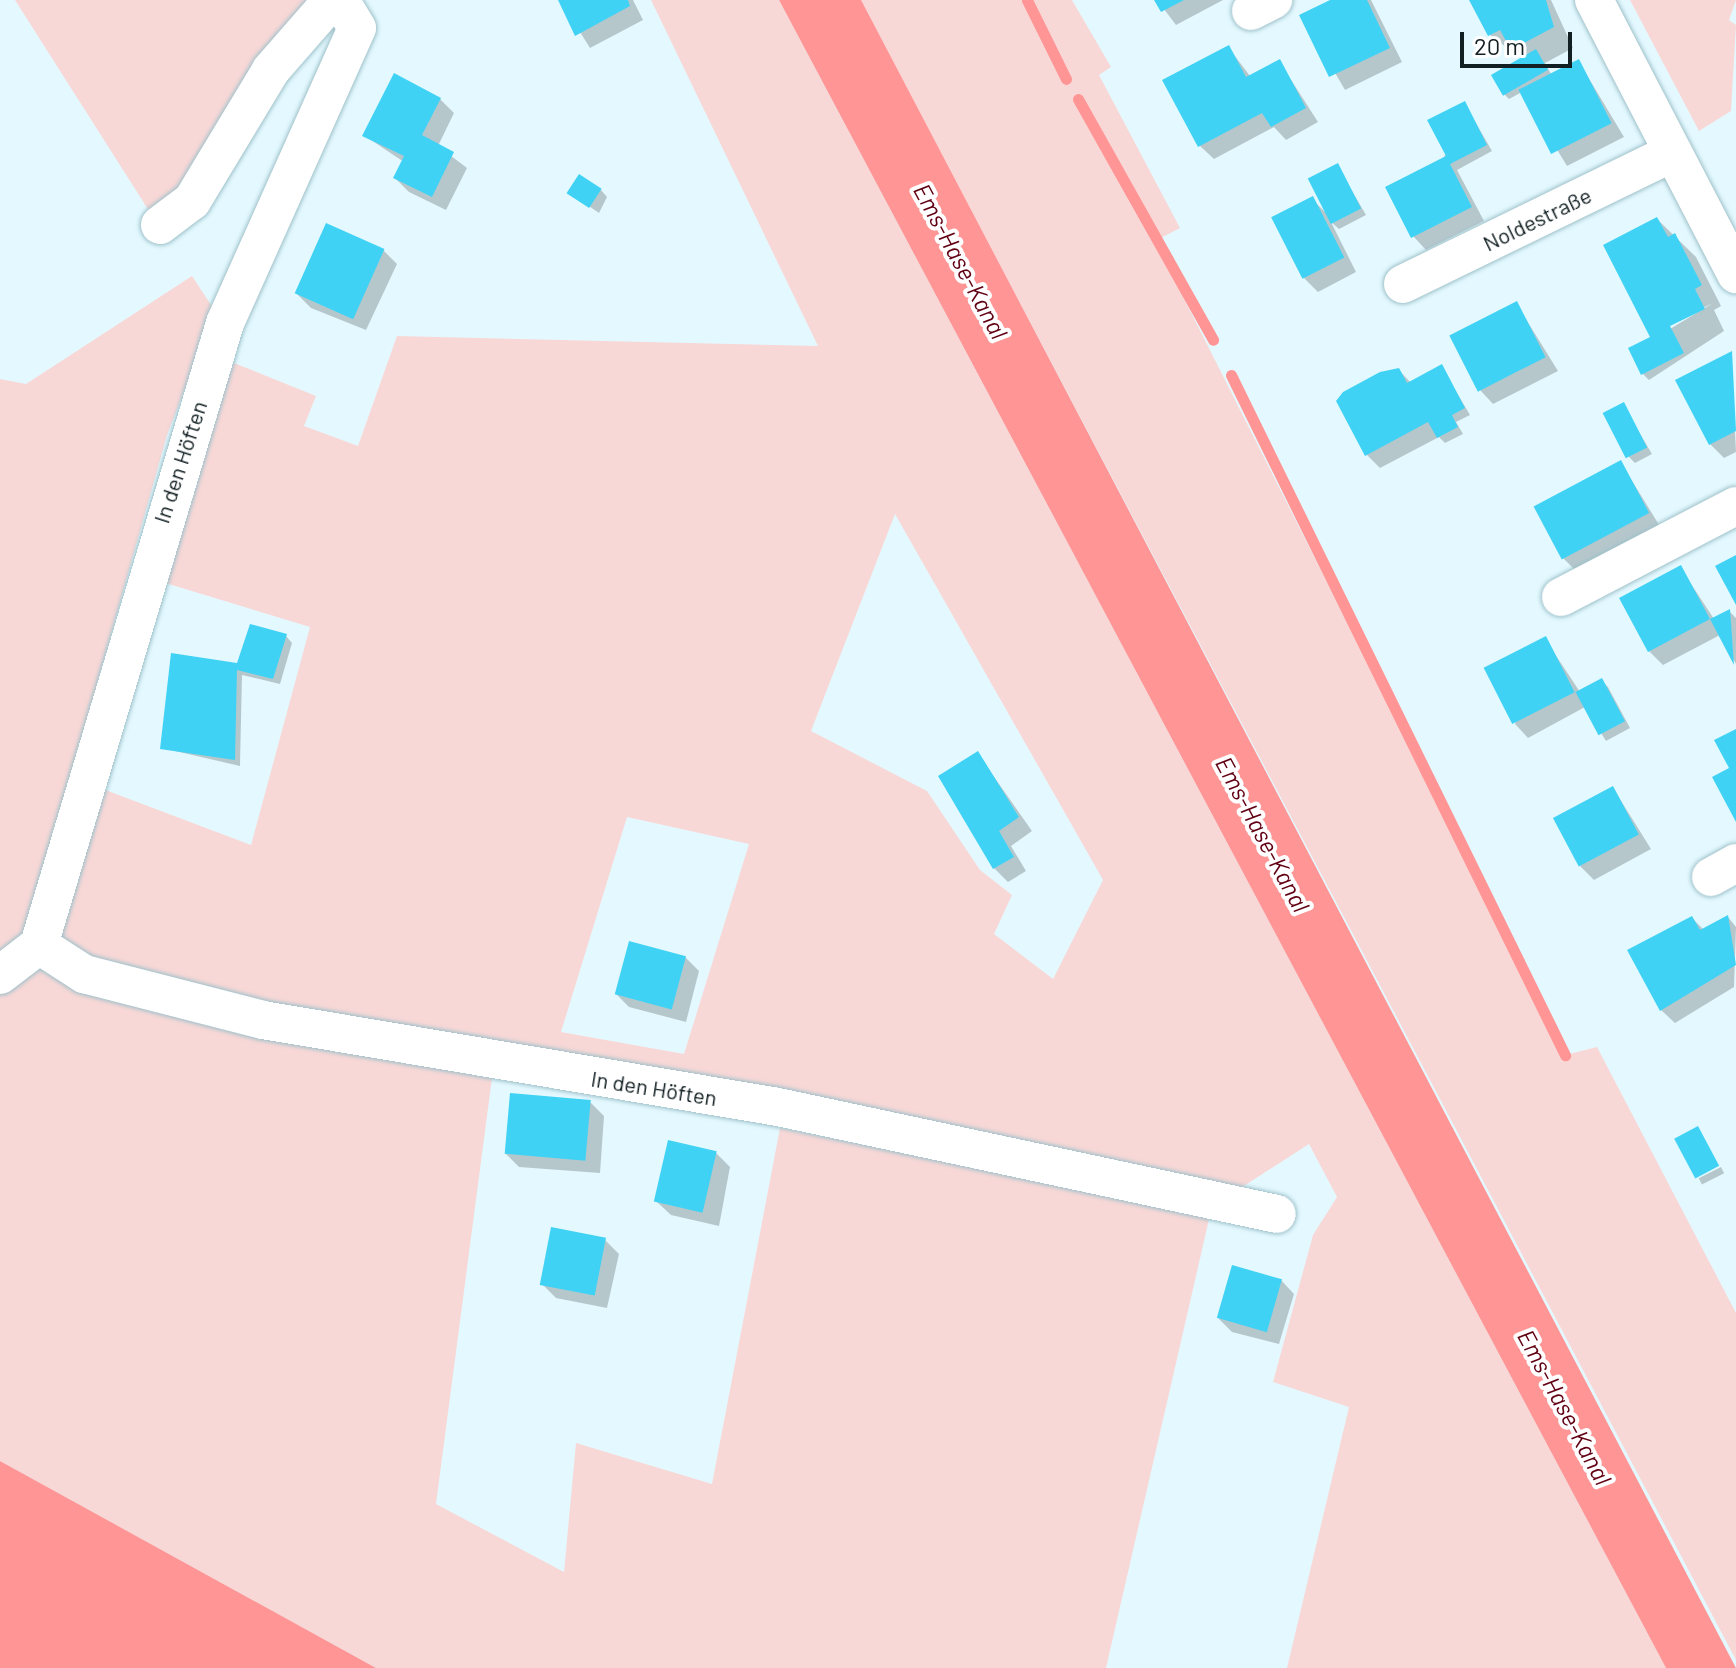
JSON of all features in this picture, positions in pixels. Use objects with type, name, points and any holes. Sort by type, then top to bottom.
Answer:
[{"type":"street","points":[[160,225],[192,201],[271,70],[332,0]]},
{"type":"street","name":"In den Höften","points":[[340,0],[357,28],[225,323],[39,945],[84,974],[263,1020],[778,1107],[1277,1214]]},
{"type":"street","points":[[1594,0],[1670,154],[1736,274]]},
{"type":"street","name":"Noldestraße","points":[[1403,284],[1670,154]]},
{"type":"street","points":[[1561,597],[1736,506]]},
{"type":"street","points":[[0,975],[39,945]]},
{"type":"shaded area","points":[[15,0],[307,0],[179,196],[151,214]]},
{"type":"shaded area","points":[[651,0],[779,0],[1666,1668],[1287,1668],[1349,1407],[1273,1382],[1313,1235],[1337,1197],[1309,1144],[1233,1193],[251,1035],[492,1078],[436,1504],[564,1572],[576,1443],[712,1484],[780,1128],[1210,1215],[1106,1668],[376,1668],[0,1461],[0,994],[39,964],[0,959],[0,379],[26,384],[192,276],[215,311],[167,435],[71,777],[251,845],[310,627],[162,582],[199,450],[234,363],[316,396],[304,426],[358,446],[397,336],[818,346]],"holes":[[[895,514],[1103,880],[1053,979],[994,934],[1012,895],[980,870],[927,791],[811,731]],[[627,817],[749,844],[684,1054],[561,1032]]]},
{"type":"shaded area","points":[[860,0],[1072,0],[1111,67],[1099,75],[1180,228],[1155,241],[1565,1055],[1597,1047],[1736,1313],[1736,1660]]},
{"type":"shaded area","points":[[1630,0],[1736,0],[1729,20],[1736,25],[1731,111],[1699,131]]},
{"type":"water","name":"Ems-Hase-Kanal","points":[[779,0],[861,0],[1736,1668],[1666,1668]]},
{"type":"water","points":[[0,1461],[376,1668],[0,1668]]},
{"type":"building","points":[[558,0],[628,0],[630,6],[575,36]]},
{"type":"building","points":[[1154,0],[1184,0],[1161,12]]},
{"type":"building","points":[[1330,0],[1367,0],[1390,48],[1329,77],[1299,15]]},
{"type":"building","points":[[1469,0],[1546,0],[1554,27],[1511,50],[1500,30],[1488,36]]},
{"type":"building","points":[[1229,45],[1246,77],[1280,59],[1306,108],[1271,127],[1262,113],[1198,147],[1162,80]]},
{"type":"building","points":[[1536,49],[1548,70],[1503,96],[1491,75]]},
{"type":"building","points":[[1579,59],[1612,123],[1551,154],[1518,90]]},
{"type":"building","points":[[394,73],[441,98],[422,135],[454,152],[432,197],[393,178],[404,156],[362,136]]},
{"type":"building","points":[[1465,101],[1487,145],[1450,164],[1472,207],[1411,238],[1385,187],[1446,156],[1427,120]]},
{"type":"building","points":[[1338,163],[1361,208],[1331,224],[1308,178]]},
{"type":"building","points":[[579,174],[602,189],[589,208],[566,193]]},
{"type":"building","points":[[1313,196],[1344,257],[1302,279],[1271,217]]},
{"type":"building","points":[[1657,217],[1668,237],[1675,233],[1702,285],[1695,289],[1705,309],[1670,326],[1684,353],[1641,375],[1628,348],[1650,337],[1603,245]]},
{"type":"building","points":[[326,223],[384,249],[353,319],[295,293]]},
{"type":"building","points":[[1517,301],[1546,357],[1478,392],[1449,336]]},
{"type":"building","points":[[1732,351],[1736,431],[1709,445],[1675,380]]},
{"type":"building","points":[[1442,364],[1465,408],[1452,415],[1458,427],[1437,438],[1428,422],[1365,456],[1336,401],[1343,392],[1380,372],[1399,368],[1407,383]]},
{"type":"building","points":[[1624,402],[1647,447],[1626,458],[1603,413]]},
{"type":"building","points":[[1621,460],[1649,513],[1562,559],[1534,506]]},
{"type":"building","points":[[1736,555],[1736,605],[1715,566]]},
{"type":"building","points":[[1681,565],[1710,619],[1648,652],[1619,598]]},
{"type":"building","points":[[1730,609],[1734,665],[1710,619]]},
{"type":"building","points":[[250,624],[287,634],[273,679],[237,670],[235,760],[160,749],[171,653],[237,663]]},
{"type":"building","points":[[1546,636],[1575,692],[1512,724],[1484,668]]},
{"type":"building","points":[[1602,678],[1625,721],[1599,735],[1576,692]]},
{"type":"building","points":[[1736,729],[1736,822],[1712,777],[1729,768],[1714,740]]},
{"type":"building","points":[[978,751],[1019,817],[999,831],[1014,857],[993,869],[938,776]]},
{"type":"building","points":[[1613,786],[1639,835],[1579,866],[1553,818]]},
{"type":"building","points":[[1728,915],[1736,965],[1660,1011],[1627,950],[1692,916],[1700,930]]},
{"type":"building","points":[[629,941],[686,956],[672,1009],[615,994]]},
{"type":"building","points":[[510,1093],[591,1100],[585,1161],[505,1154]]},
{"type":"building","points":[[1698,1126],[1719,1166],[1695,1178],[1674,1139]]},
{"type":"building","points":[[668,1140],[717,1151],[703,1213],[654,1201]]},
{"type":"building","points":[[551,1227],[606,1238],[595,1296],[540,1285]]},
{"type":"building","points":[[1232,1265],[1282,1279],[1267,1332],[1217,1318]]},
{"type":"waterway","points":[[1027,0],[1066,79]]},
{"type":"waterway","points":[[1078,99],[1213,340]]},
{"type":"waterway","points":[[1231,375],[1565,1055]]}]
